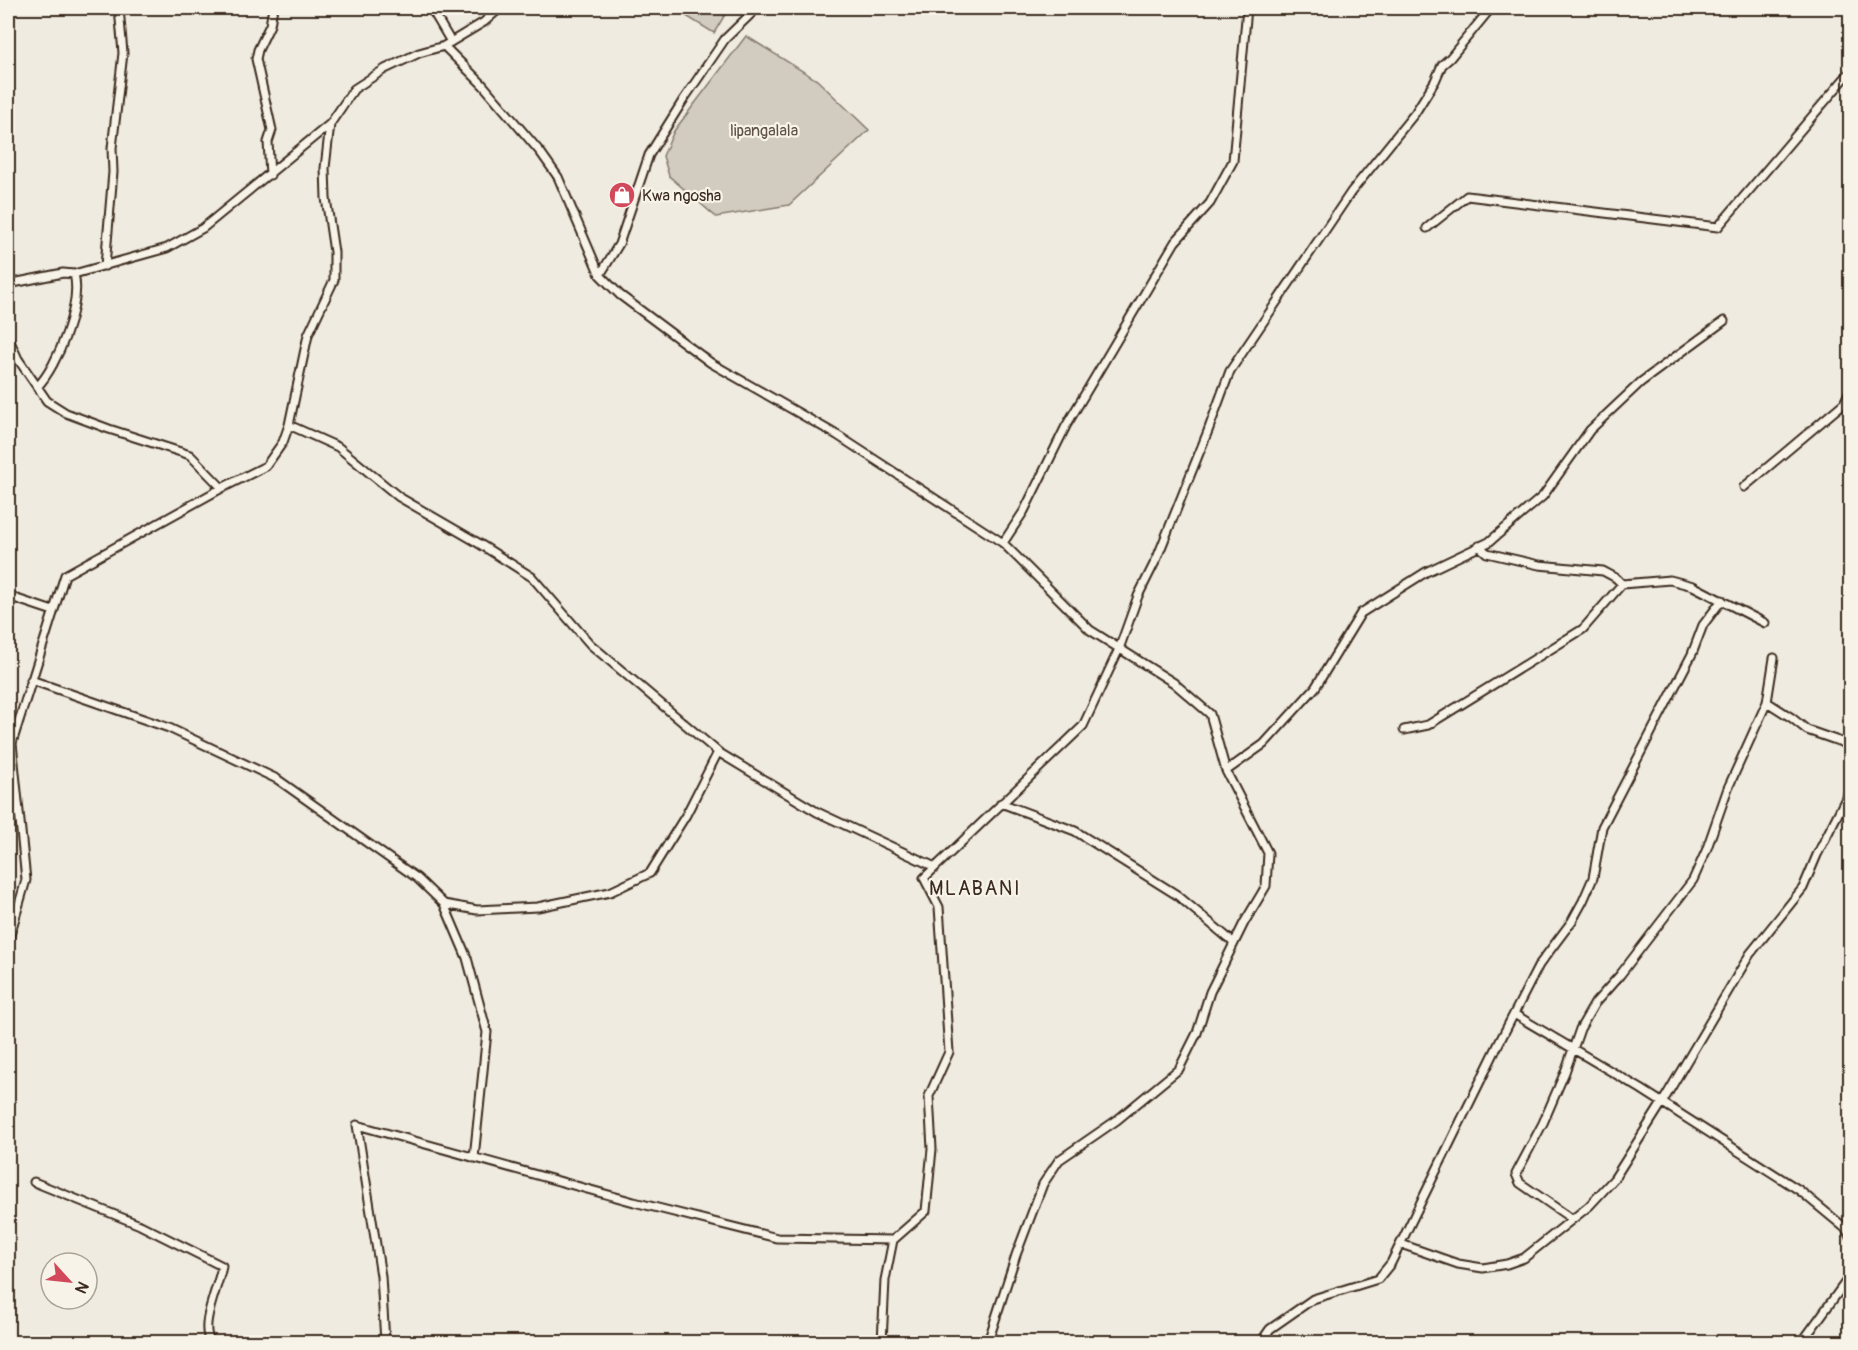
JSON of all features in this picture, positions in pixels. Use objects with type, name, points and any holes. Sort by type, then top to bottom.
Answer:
[{"type":"street","points":[[105,266],[113,172],[112,148],[123,54],[119,8]]},
{"type":"street","points":[[270,175],[268,142],[272,130],[256,59],[270,25],[273,8]]},
{"type":"street","points":[[431,8],[448,44],[518,124],[558,177],[600,275],[620,295],[711,363],[837,435],[1003,543],[1090,630],[1174,683],[1210,714],[1226,771],[1268,854],[1266,886],[1210,992],[1197,1033],[1179,1069],[1117,1120],[1059,1160],[1043,1184],[1016,1254],[988,1342]]},
{"type":"street","points":[[8,284],[63,273],[74,274],[105,266],[167,248],[194,233],[270,175],[330,124],[354,89],[402,61],[448,44],[484,22],[500,8]]},
{"type":"street","points":[[600,275],[618,244],[650,155],[684,99],[725,39],[757,8]]},
{"type":"street","points":[[1003,543],[1024,511],[1066,426],[1175,242],[1210,203],[1233,161],[1247,8]]},
{"type":"street","points":[[882,1342],[885,1281],[892,1240],[926,1211],[932,1149],[929,1096],[949,1052],[939,907],[924,878],[1083,726],[1119,648],[1138,596],[1157,558],[1230,371],[1351,192],[1415,113],[1442,65],[1491,8]]},
{"type":"street","points":[[1426,228],[1467,196],[1718,227],[1851,72]]},
{"type":"street","points":[[8,942],[26,880],[12,743],[65,575],[266,466],[283,442],[289,425],[308,335],[334,279],[334,252],[325,168],[330,124]]},
{"type":"street","points":[[37,387],[55,364],[64,340],[76,283],[74,274]]},
{"type":"street","points":[[1226,771],[1264,744],[1315,688],[1361,613],[1426,572],[1488,542],[1543,496],[1590,430],[1641,382],[1724,321]]},
{"type":"street","points":[[8,338],[46,401],[66,413],[190,455],[222,488]]},
{"type":"street","points":[[1744,487],[1844,403],[1851,391]]},
{"type":"street","points":[[289,425],[338,447],[399,497],[476,541],[532,577],[590,644],[718,752],[817,812],[935,867]]},
{"type":"street","points":[[1479,546],[1487,553],[1539,566],[1604,572],[1616,578],[1622,585]]},
{"type":"street","points":[[1404,730],[1428,725],[1583,629],[1622,585],[1670,580],[1693,586],[1765,623]]},
{"type":"street","points":[[8,596],[53,611]]},
{"type":"street","points":[[1262,1342],[1270,1329],[1313,1299],[1378,1280],[1391,1263],[1539,965],[1572,921],[1583,901],[1593,878],[1602,828],[1692,654],[1703,625],[1722,600]]},
{"type":"street","points":[[1572,1219],[1520,1183],[1516,1173],[1543,1123],[1580,1029],[1596,1004],[1693,880],[1706,851],[1728,788],[1767,702],[1774,658]]},
{"type":"street","points":[[31,680],[169,728],[276,779],[417,878],[444,904],[467,958],[487,1032],[474,1158]]},
{"type":"street","points":[[1767,702],[1807,730],[1851,745]]},
{"type":"street","points":[[444,904],[477,910],[538,907],[610,892],[650,873],[686,815],[718,752]]},
{"type":"street","points":[[1401,1244],[1458,1264],[1483,1268],[1508,1264],[1524,1258],[1589,1206],[1614,1179],[1750,954],[1803,888],[1817,855],[1851,790]]},
{"type":"street","points":[[1001,803],[1075,831],[1177,895],[1234,943]]},
{"type":"street","points":[[1514,1014],[1662,1103],[1799,1190],[1851,1235]]},
{"type":"street","points":[[386,1342],[381,1276],[357,1125],[634,1202],[777,1238],[892,1240]]},
{"type":"street","points":[[34,1182],[140,1225],[222,1266],[206,1332],[211,1342]]},
{"type":"street","points":[[1802,1342],[1851,1276]]},
{"type":"green space","points":[[673,8],[729,8],[714,33]]},
{"type":"green space","name":"lipangalala","points":[[746,36],[817,80],[869,130],[789,205],[716,217],[669,176],[663,156],[674,131]]},
{"type":"place","name":"Kwa ngosha","points":[[622,195]]},
{"type":"district","name":"MLABANI","points":[[975,888]]}]
